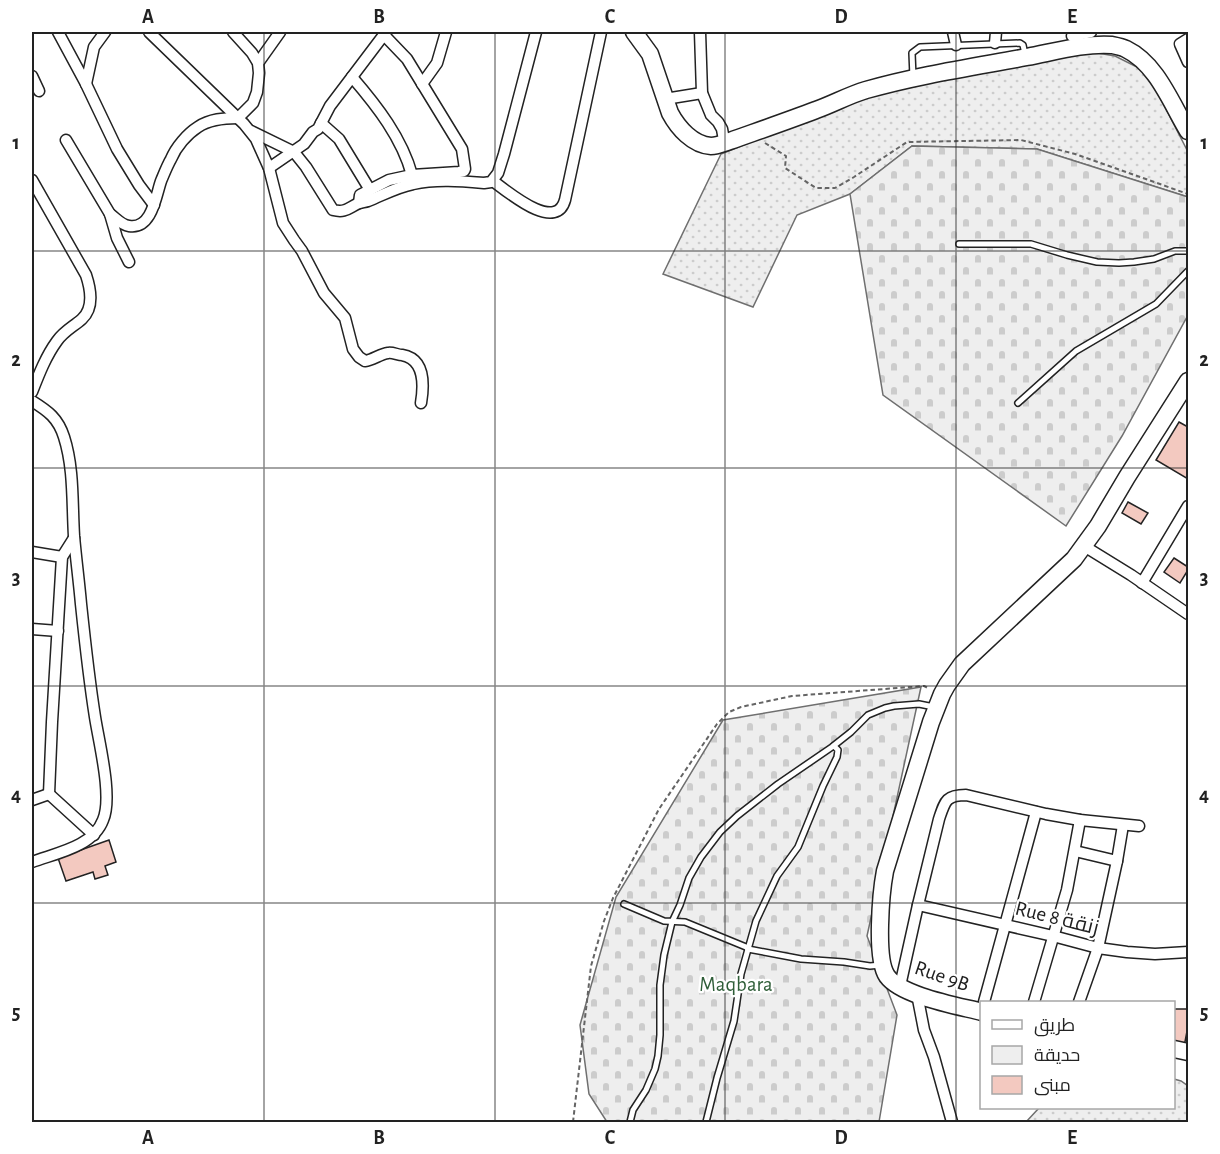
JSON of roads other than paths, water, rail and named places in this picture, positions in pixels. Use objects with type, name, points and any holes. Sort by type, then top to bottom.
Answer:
[{"type":"street","points":[[58,32],[117,149],[154,205]]},
{"type":"street","points":[[86,84],[94,47],[105,32]]},
{"type":"street","points":[[150,32],[250,130],[269,168],[283,223],[302,251],[324,293],[345,318],[356,353],[365,361],[388,353],[413,359],[422,376],[422,404]]},
{"type":"street","points":[[110,214],[120,223],[128,226],[141,225],[154,205],[161,180],[171,159],[187,136],[208,121],[238,118],[253,103],[259,73],[258,63],[233,32]]},
{"type":"street","points":[[258,63],[280,32]]},
{"type":"street","points":[[422,84],[437,63],[446,32]]},
{"type":"street","points":[[493,182],[502,161],[536,32]]},
{"type":"street","points":[[250,130],[294,152],[333,210],[344,211],[400,187],[426,181],[466,181],[493,182],[539,211],[556,212],[563,205],[601,32]]},
{"type":"street","points":[[634,32],[650,54],[674,120],[689,136],[707,145],[719,145],[859,93],[913,79],[1025,57],[1091,32]]},
{"type":"street","points":[[700,32],[702,93],[711,115],[722,129],[724,140],[719,145]]},
{"type":"street","points":[[953,32],[956,45]]},
{"type":"street","points":[[269,168],[294,152],[318,129],[330,106],[385,33],[407,59],[462,149],[465,169],[459,172],[412,175],[389,180],[360,195],[359,203]]},
{"type":"street","points":[[1073,38],[1113,45],[1137,55],[1156,76],[1188,131]]},
{"type":"street","points":[[1188,39],[1180,44],[1188,62]]},
{"type":"street","points":[[32,76],[39,92]]},
{"type":"street","points":[[352,77],[382,115],[408,161],[412,175]]},
{"type":"street","points":[[665,99],[702,93]]},
{"type":"street","points":[[321,123],[339,139],[370,190]]},
{"type":"street","points":[[66,140],[110,214],[117,238],[129,262]]},
{"type":"street","points":[[32,180],[86,275],[90,300],[87,314],[66,330],[53,346],[32,392]]},
{"type":"street","points":[[891,976],[881,951],[881,893],[898,826],[939,700],[962,664],[1074,559],[1108,511],[1188,381]]},
{"type":"street","points":[[32,401],[53,416],[59,424],[70,466],[74,538],[88,672],[107,804],[106,814],[94,835],[80,844],[32,862]]},
{"type":"street","points":[[1142,583],[1188,506]]},
{"type":"street","points":[[49,794],[62,557],[74,538]]},
{"type":"street","points":[[1084,546],[1187,611]]},
{"type":"street","points":[[32,552],[62,557]]},
{"type":"street","points":[[32,629],[58,631]]},
{"type":"street","points":[[49,794],[94,835]]},
{"type":"street","points":[[32,800],[49,794]]},
{"type":"street","points":[[891,976],[918,905],[939,819],[943,805],[948,798],[966,795],[1080,820],[1139,826]]},
{"type":"street","points":[[984,1001],[1036,812]]},
{"type":"street","points":[[1034,1001],[1067,890],[1080,820]]},
{"type":"street","points":[[1079,1001],[1098,948],[1123,825]]},
{"type":"street","points":[[1075,851],[1117,861]]},
{"type":"street","name":"Rue 8 زنقة","points":[[918,905],[1098,948],[1155,954],[1188,952]]},
{"type":"street","name":"Rue 9B","points":[[891,976],[917,994],[980,1012]]},
{"type":"street","points":[[917,994],[924,1030],[952,1122]]},
{"type":"lane","points":[[913,79],[912,53],[920,47],[956,45],[995,37],[1020,43],[1023,45],[1025,57]]},
{"type":"lane","points":[[959,244],[1031,244],[1097,262],[1119,263],[1154,259],[1175,251],[1188,250]]},
{"type":"lane","points":[[1018,403],[1076,351],[1156,304],[1188,272]]},
{"type":"lane","points":[[630,1122],[633,1110],[646,1090],[655,1069],[658,1056],[660,985],[672,922],[689,878],[701,857],[720,832],[737,816],[778,784],[834,746],[868,715],[885,708],[939,700]]},
{"type":"lane","points":[[706,1122],[734,1021],[741,974],[756,921],[770,888],[798,847],[837,758],[838,750],[834,746]]},
{"type":"lane","points":[[624,904],[664,921],[685,922],[748,949],[801,959],[870,966],[891,976]]},
{"type":"park label","name":"Maqbara","points":[[736,984]]}]
